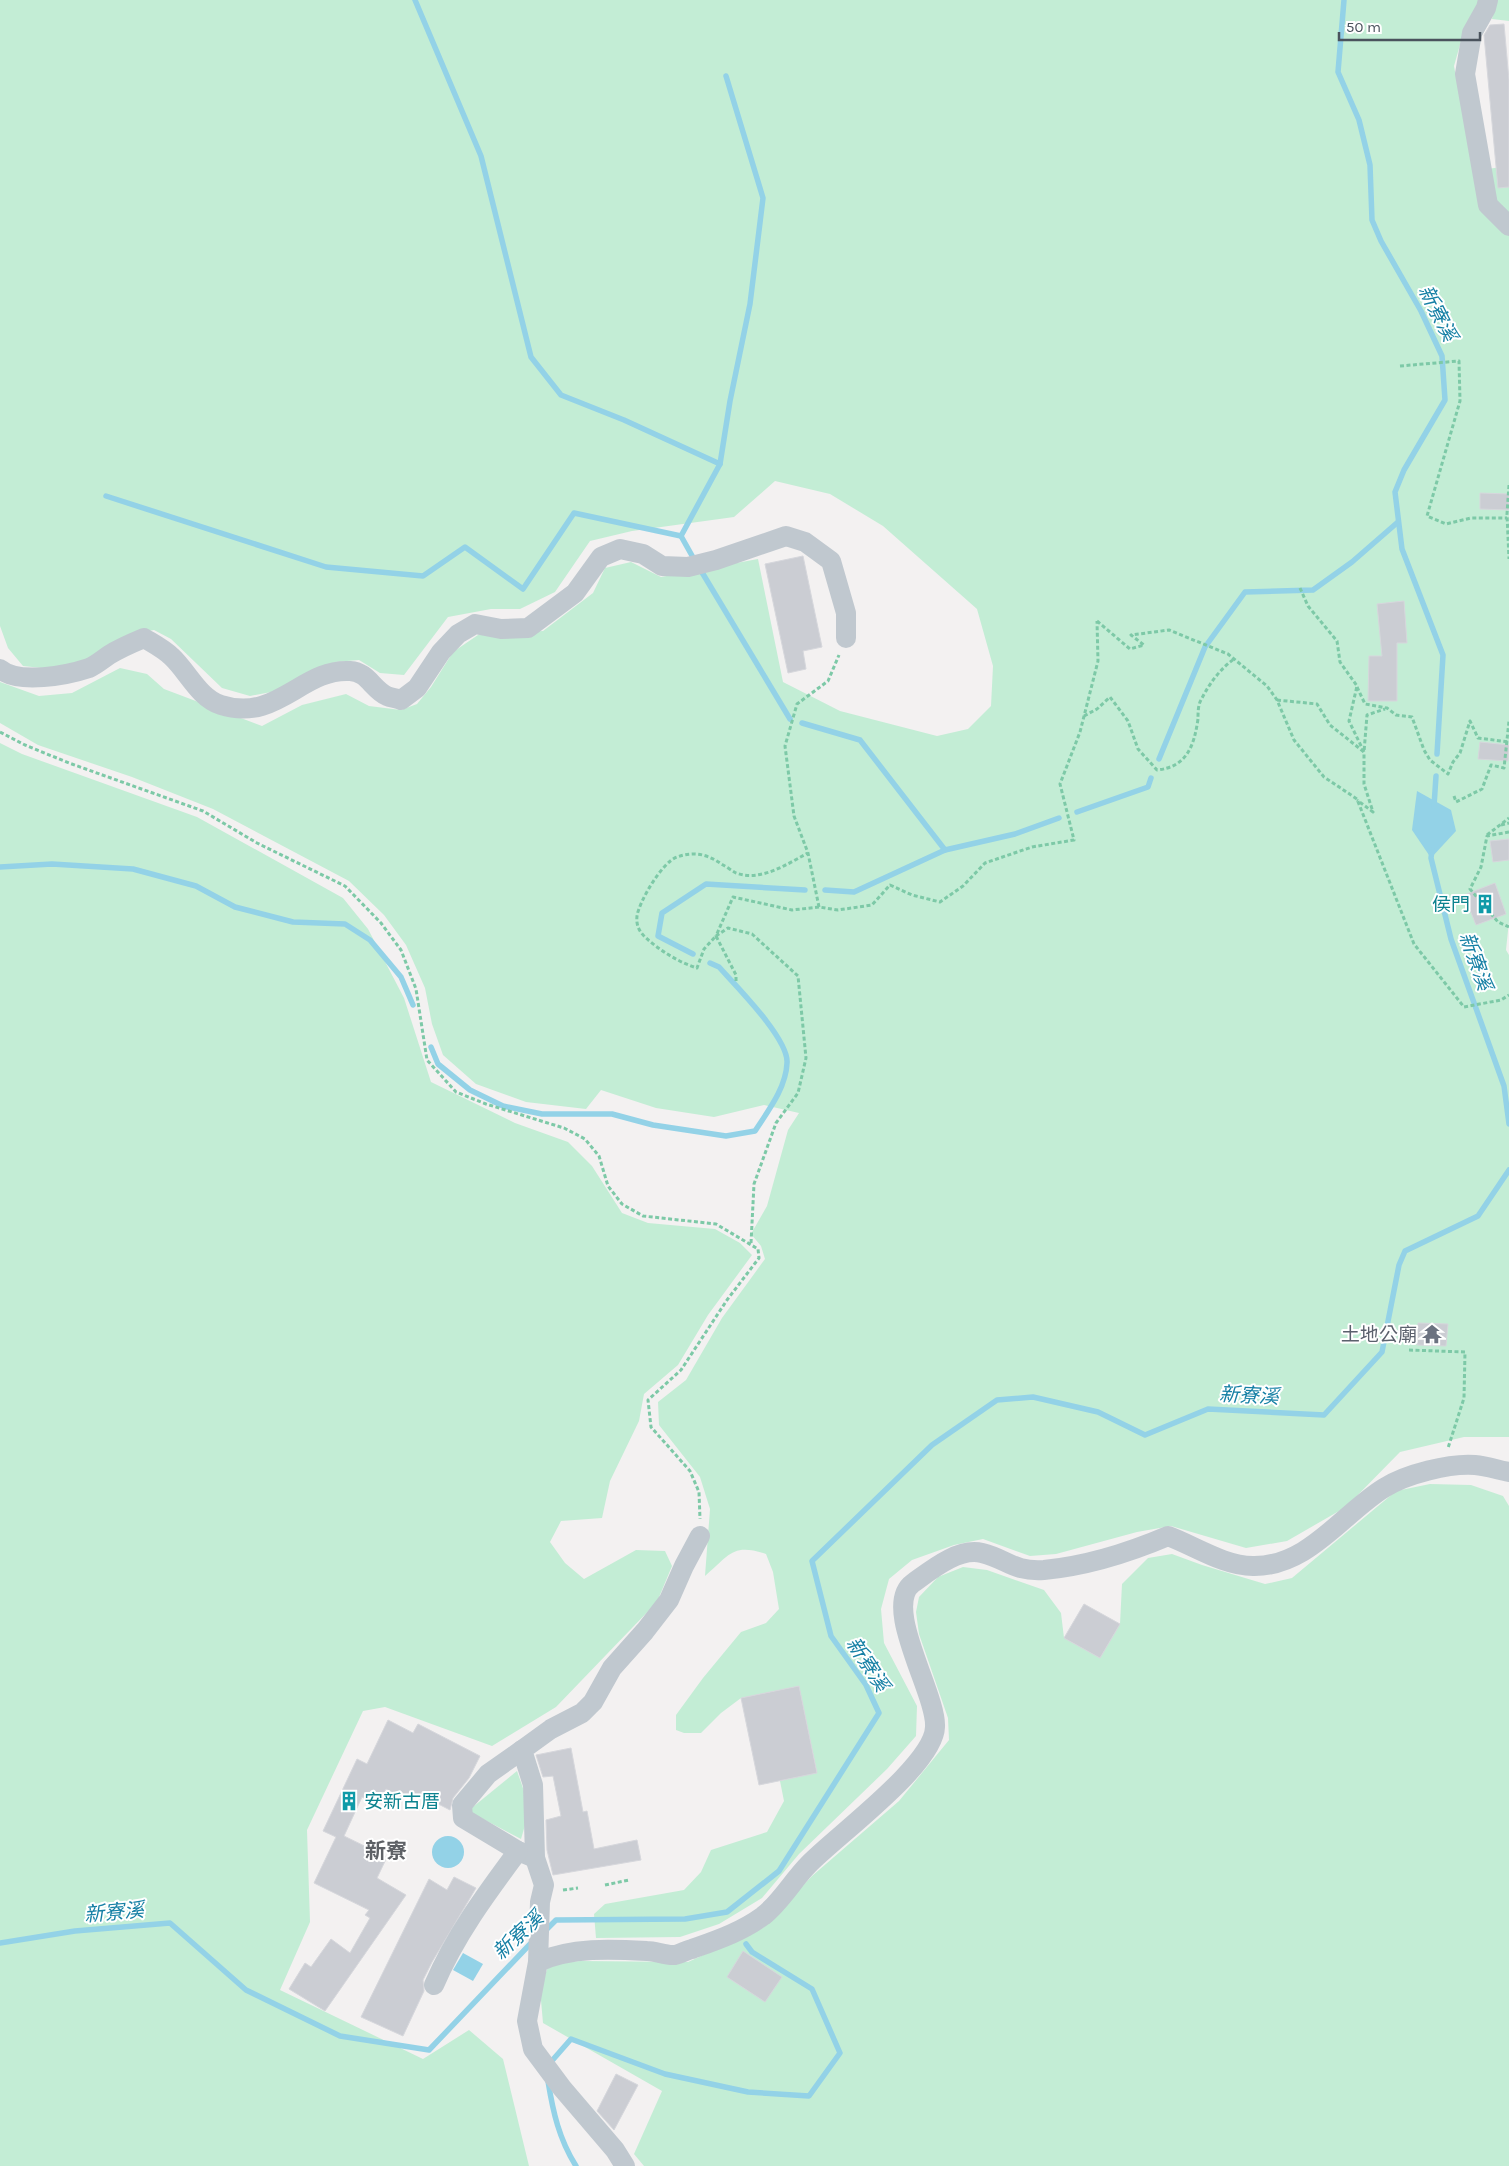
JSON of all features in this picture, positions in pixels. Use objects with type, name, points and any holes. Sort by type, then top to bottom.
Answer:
[{"type":"street","points":[[1488,0],[1486,8],[1472,33],[1464,74],[1488,205],[1509,226]]},
{"type":"street","points":[[0,669],[7,676],[28,678],[67,673],[91,667],[127,645],[144,638],[173,658],[190,681],[219,704],[226,706],[240,709],[269,705],[331,672],[351,671],[368,678],[385,695],[401,700],[417,688],[441,652],[458,634],[475,624],[502,629],[528,628],[575,593],[601,557],[620,549],[643,554],[662,566],[688,567],[716,560],[786,536],[806,542],[831,561],[846,613],[846,638]]},
{"type":"street","points":[[539,1953],[595,1950],[649,1951],[674,1955],[730,1936],[763,1915],[774,1905],[810,1863],[890,1793],[926,1749],[936,1728],[930,1697],[908,1640],[902,1603],[910,1585],[960,1553],[982,1553],[1020,1570],[1044,1570],[1095,1561],[1136,1549],[1168,1536],[1224,1561],[1253,1566],[1274,1563],[1298,1554],[1323,1538],[1384,1488],[1407,1476],[1475,1465],[1509,1472]]},
{"type":"street","points":[[625,2166],[615,2150],[562,2088],[533,2049],[527,2022],[539,1953],[540,1902],[544,1885],[527,1855],[463,1818],[462,1805],[488,1774],[551,1730],[582,1713],[593,1702],[612,1668],[646,1631],[669,1600],[700,1536]]},
{"type":"street","points":[[434,1985],[447,1953],[482,1898],[527,1855],[533,1785],[522,1750]]},
{"type":"path","points":[[1400,366],[1459,361],[1460,401],[1427,516],[1446,524],[1471,518],[1507,516]]},
{"type":"path","points":[[1509,486],[1507,516],[1509,559]]},
{"type":"path","points":[[1300,588],[1301,594],[1337,641],[1340,662],[1357,686],[1365,704],[1387,708],[1396,715],[1412,717],[1424,750],[1430,760],[1448,774],[1453,762],[1460,753],[1470,721],[1478,738],[1509,742]]},
{"type":"path","points":[[716,936],[734,897],[792,910],[818,906],[838,910],[872,906],[890,885],[912,895],[940,902],[963,886],[985,863],[1032,846],[1074,840],[1060,784],[1073,756],[1098,661],[1097,621],[1130,649],[1144,645],[1131,635],[1169,630],[1228,654],[1266,686],[1277,700],[1294,740],[1324,777],[1374,812],[1364,784],[1364,752],[1368,715],[1387,708]]},
{"type":"path","points":[[818,906],[808,853],[794,816],[785,746],[797,704],[828,681],[846,638]]},
{"type":"path","points":[[1084,716],[1097,709],[1110,697],[1128,721],[1138,749],[1157,770],[1172,769],[1183,760],[1195,738],[1200,701],[1221,668],[1234,659]]},
{"type":"path","points":[[1357,686],[1349,721],[1364,752]]},
{"type":"path","points":[[1277,700],[1317,704],[1330,725],[1364,752]]},
{"type":"path","points":[[1454,796],[1456,802],[1482,789],[1491,765],[1504,768],[1509,721]]},
{"type":"path","points":[[0,732],[25,745],[69,763],[203,811],[257,843],[345,886],[381,923],[401,950],[416,989],[427,1060],[456,1092],[486,1104],[564,1128],[585,1139],[599,1156],[608,1186],[622,1204],[643,1216],[716,1224],[751,1243],[758,1249],[759,1258],[727,1300],[681,1370],[648,1400],[651,1427],[690,1472],[699,1492],[700,1536]]},
{"type":"path","points":[[1356,799],[1414,944],[1464,1007],[1501,1000],[1509,995]]},
{"type":"path","points":[[1509,818],[1487,836],[1481,867],[1470,889],[1498,922],[1509,927]]},
{"type":"path","points":[[1500,825],[1509,823]]},
{"type":"path","points":[[1487,836],[1509,832]]},
{"type":"path","points":[[751,1243],[754,1184],[776,1122],[798,1093],[806,1058],[798,976],[752,934],[728,928],[716,936],[704,949],[697,968],[676,959],[644,936],[637,927],[637,915],[647,892],[659,872],[674,858],[699,853],[736,873],[758,874],[772,872],[808,853]]},
{"type":"path","points":[[716,936],[736,975],[736,981]]},
{"type":"path","points":[[1409,1350],[1465,1352],[1464,1398],[1441,1470]]},
{"type":"path","points":[[605,1885],[629,1880]]},
{"type":"green space","points":[[0,0],[1480,0],[1465,27],[1454,66],[1479,202],[1509,235],[1509,921],[1506,950],[1509,955],[1509,1437],[1464,1437],[1400,1452],[1346,1507],[1287,1541],[1246,1548],[1171,1526],[1137,1532],[1056,1554],[1030,1556],[983,1539],[954,1545],[912,1560],[889,1579],[881,1609],[884,1643],[917,1706],[916,1736],[887,1769],[799,1854],[762,1898],[719,1924],[680,1937],[596,1938],[594,1914],[605,1904],[684,1890],[701,1872],[711,1850],[767,1832],[784,1801],[780,1781],[817,1772],[799,1686],[741,1698],[721,1713],[701,1733],[684,1733],[676,1730],[676,1715],[703,1678],[741,1632],[766,1623],[779,1609],[773,1572],[766,1554],[746,1550],[732,1553],[705,1576],[710,1509],[700,1477],[659,1425],[658,1402],[686,1380],[722,1318],[765,1259],[761,1246],[751,1234],[767,1206],[788,1130],[799,1113],[764,1105],[714,1117],[656,1108],[601,1090],[586,1109],[526,1102],[476,1084],[443,1055],[432,1024],[425,988],[406,945],[384,915],[349,881],[213,809],[132,777],[38,745],[0,723],[0,682],[39,696],[72,693],[120,668],[147,674],[164,689],[262,726],[302,705],[346,694],[369,706],[401,710],[417,704],[431,687],[453,652],[478,635],[543,631],[593,593],[605,568],[631,562],[661,577],[758,559],[783,682],[840,711],[937,736],[968,729],[991,706],[993,666],[977,609],[883,526],[830,494],[775,481],[734,517],[632,531],[590,541],[555,592],[520,609],[491,609],[448,617],[404,675],[380,673],[359,660],[335,662],[287,689],[250,696],[222,688],[171,639],[154,630],[132,634],[83,661],[51,669],[23,666],[8,648],[0,626]]},
{"type":"green space","points":[[1496,0],[1509,0],[1509,21],[1492,19]]},
{"type":"green space","points":[[1509,166],[1509,215],[1495,202],[1487,169]]},
{"type":"green space","points":[[0,743],[22,754],[197,817],[343,898],[368,929],[404,998],[431,1082],[515,1123],[568,1142],[592,1166],[622,1213],[648,1223],[715,1229],[740,1243],[752,1255],[708,1315],[678,1365],[644,1394],[639,1421],[610,1481],[602,1518],[561,1521],[550,1542],[565,1563],[584,1579],[636,1550],[665,1551],[672,1566],[657,1602],[556,1707],[492,1746],[385,1707],[363,1711],[307,1830],[310,1922],[280,1990],[423,2059],[469,2030],[503,2059],[529,2166],[0,2166]]},
{"type":"green space","points":[[1430,1484],[1471,1485],[1503,1496],[1509,1506],[1509,2166],[644,2166],[634,2154],[662,2091],[543,2023],[540,1989],[549,1964],[580,1961],[688,1962],[763,1928],[812,1876],[899,1801],[949,1740],[948,1718],[919,1634],[916,1612],[919,1597],[938,1577],[963,1567],[987,1570],[1044,1590],[1061,1613],[1064,1638],[1100,1658],[1120,1624],[1122,1584],[1148,1558],[1172,1554],[1265,1584],[1292,1578],[1396,1491]]},
{"type":"green space","points":[[517,1771],[530,1808],[521,1839],[468,1811]]},
{"type":"water","points":[[1417,791],[1451,810],[1456,831],[1431,858],[1412,830]]},
{"type":"water","points":[[448,1836],[454,1837],[459,1841],[463,1846],[463,1858],[459,1863],[454,1867],[448,1868],[442,1867],[437,1863],[433,1858],[432,1852],[433,1846],[437,1841],[442,1837]]},
{"type":"water","points":[[463,1953],[483,1964],[473,1981],[453,1970]]},
{"type":"building","points":[[1504,24],[1509,80],[1509,187],[1498,188],[1484,35],[1490,25]]},
{"type":"building","points":[[1480,493],[1509,494],[1509,510],[1480,509]]},
{"type":"building","points":[[803,556],[822,647],[803,651],[806,669],[788,673],[765,564]]},
{"type":"building","points":[[1404,601],[1407,643],[1397,643],[1397,701],[1368,701],[1369,656],[1382,656],[1377,604]]},
{"type":"building","points":[[1480,742],[1509,745],[1508,761],[1478,759]]},
{"type":"building","points":[[1509,839],[1509,860],[1493,862],[1490,841]]},
{"type":"building","name":"侯門","points":[[1495,883],[1506,914],[1476,925],[1464,895]]},
{"type":"building","name":"土地公廟","points":[[1418,1323],[1448,1324],[1446,1346],[1417,1345]]},
{"type":"building","points":[[1084,1604],[1120,1624],[1100,1658],[1064,1638]]},
{"type":"building","points":[[799,1686],[817,1773],[759,1785],[741,1698]]},
{"type":"building","points":[[388,1720],[413,1733],[418,1724],[480,1756],[469,1778],[453,1798],[450,1810],[419,1794],[414,1803],[386,1789],[378,1805],[362,1797],[344,1836],[387,1857],[377,1878],[406,1895],[325,2011],[289,1989],[305,1963],[311,1967],[331,1939],[350,1953],[370,1918],[365,1915],[369,1910],[314,1883],[336,1837],[323,1831],[357,1759],[367,1764]]},
{"type":"building","points":[[571,1748],[583,1812],[587,1811],[594,1849],[637,1840],[641,1860],[553,1875],[547,1850],[546,1820],[561,1816],[553,1776],[543,1777],[536,1755]]},
{"type":"building","points":[[454,1877],[476,1888],[423,1980],[424,1991],[403,2036],[361,2017],[429,1879],[447,1890]]},
{"type":"building","points":[[743,1951],[782,1977],[765,2002],[727,1977]]},
{"type":"building","points":[[616,2074],[638,2085],[614,2130],[597,2111]]},
{"type":"waterway","points":[[415,0],[481,156],[531,357],[561,395],[624,420],[720,464]]},
{"type":"waterway","name":"新寮溪","points":[[1344,0],[1338,72],[1359,120],[1370,165],[1372,220],[1381,241],[1421,311],[1442,356],[1445,400],[1404,470],[1395,492],[1402,549],[1443,655],[1437,754]]},
{"type":"waterway","points":[[695,561],[681,536],[720,464],[730,401],[750,304],[763,198],[726,76]]},
{"type":"waterway","points":[[106,496],[326,567],[423,576],[465,547],[523,589],[574,513],[681,536]]},
{"type":"waterway","points":[[1159,759],[1205,647],[1245,592],[1313,590],[1352,562],[1398,522]]},
{"type":"waterway","points":[[700,569],[790,719]]},
{"type":"waterway","points":[[802,723],[860,740],[945,850],[1015,834],[1059,818]]},
{"type":"waterway","name":"新寮溪","points":[[1434,806],[1436,776]]},
{"type":"waterway","points":[[1077,812],[1148,787],[1151,778]]},
{"type":"waterway","points":[[825,890],[854,892],[945,850]]},
{"type":"waterway","name":"新寮溪","points":[[1432,850],[1431,858],[1451,939],[1504,1086],[1509,1124]]},
{"type":"waterway","points":[[0,867],[52,864],[133,869],[196,886],[235,907],[293,922],[345,924],[370,940],[401,977],[413,1005]]},
{"type":"waterway","points":[[693,954],[658,936],[662,913],[706,884],[805,890]]},
{"type":"waterway","points":[[431,1047],[438,1064],[470,1090],[503,1106],[542,1114],[612,1114],[653,1125],[726,1136],[755,1131],[780,1090],[786,1072],[785,1053],[771,1027],[749,999],[719,967],[710,963]]},
{"type":"waterway","name":"新寮溪","points":[[544,1932],[556,1920],[685,1919],[727,1912],[779,1871],[879,1713],[866,1685],[831,1636],[812,1561],[932,1445],[997,1400],[1033,1397],[1098,1412],[1145,1435],[1208,1409],[1324,1415],[1382,1352],[1399,1265],[1405,1251],[1478,1216],[1509,1170]]},
{"type":"waterway","name":"新寮溪","points":[[0,1943],[75,1931],[170,1923],[246,1990],[340,2036],[429,2050],[533,1941]]},
{"type":"waterway","points":[[550,2063],[571,2039],[665,2074],[748,2092],[809,2096],[840,2053],[812,1989],[752,1952],[746,1944]]},
{"type":"waterway","points":[[548,2081],[558,2125],[565,2146],[576,2166]]},
{"type":"place","name":"侯門","points":[[1485,904]]},
{"type":"place","name":"土地公廟","points":[[1432,1334]]},
{"type":"place","name":"安新古厝","points":[[349,1801]]},
{"type":"district","name":"新寮","points":[[386,1851]]}]
